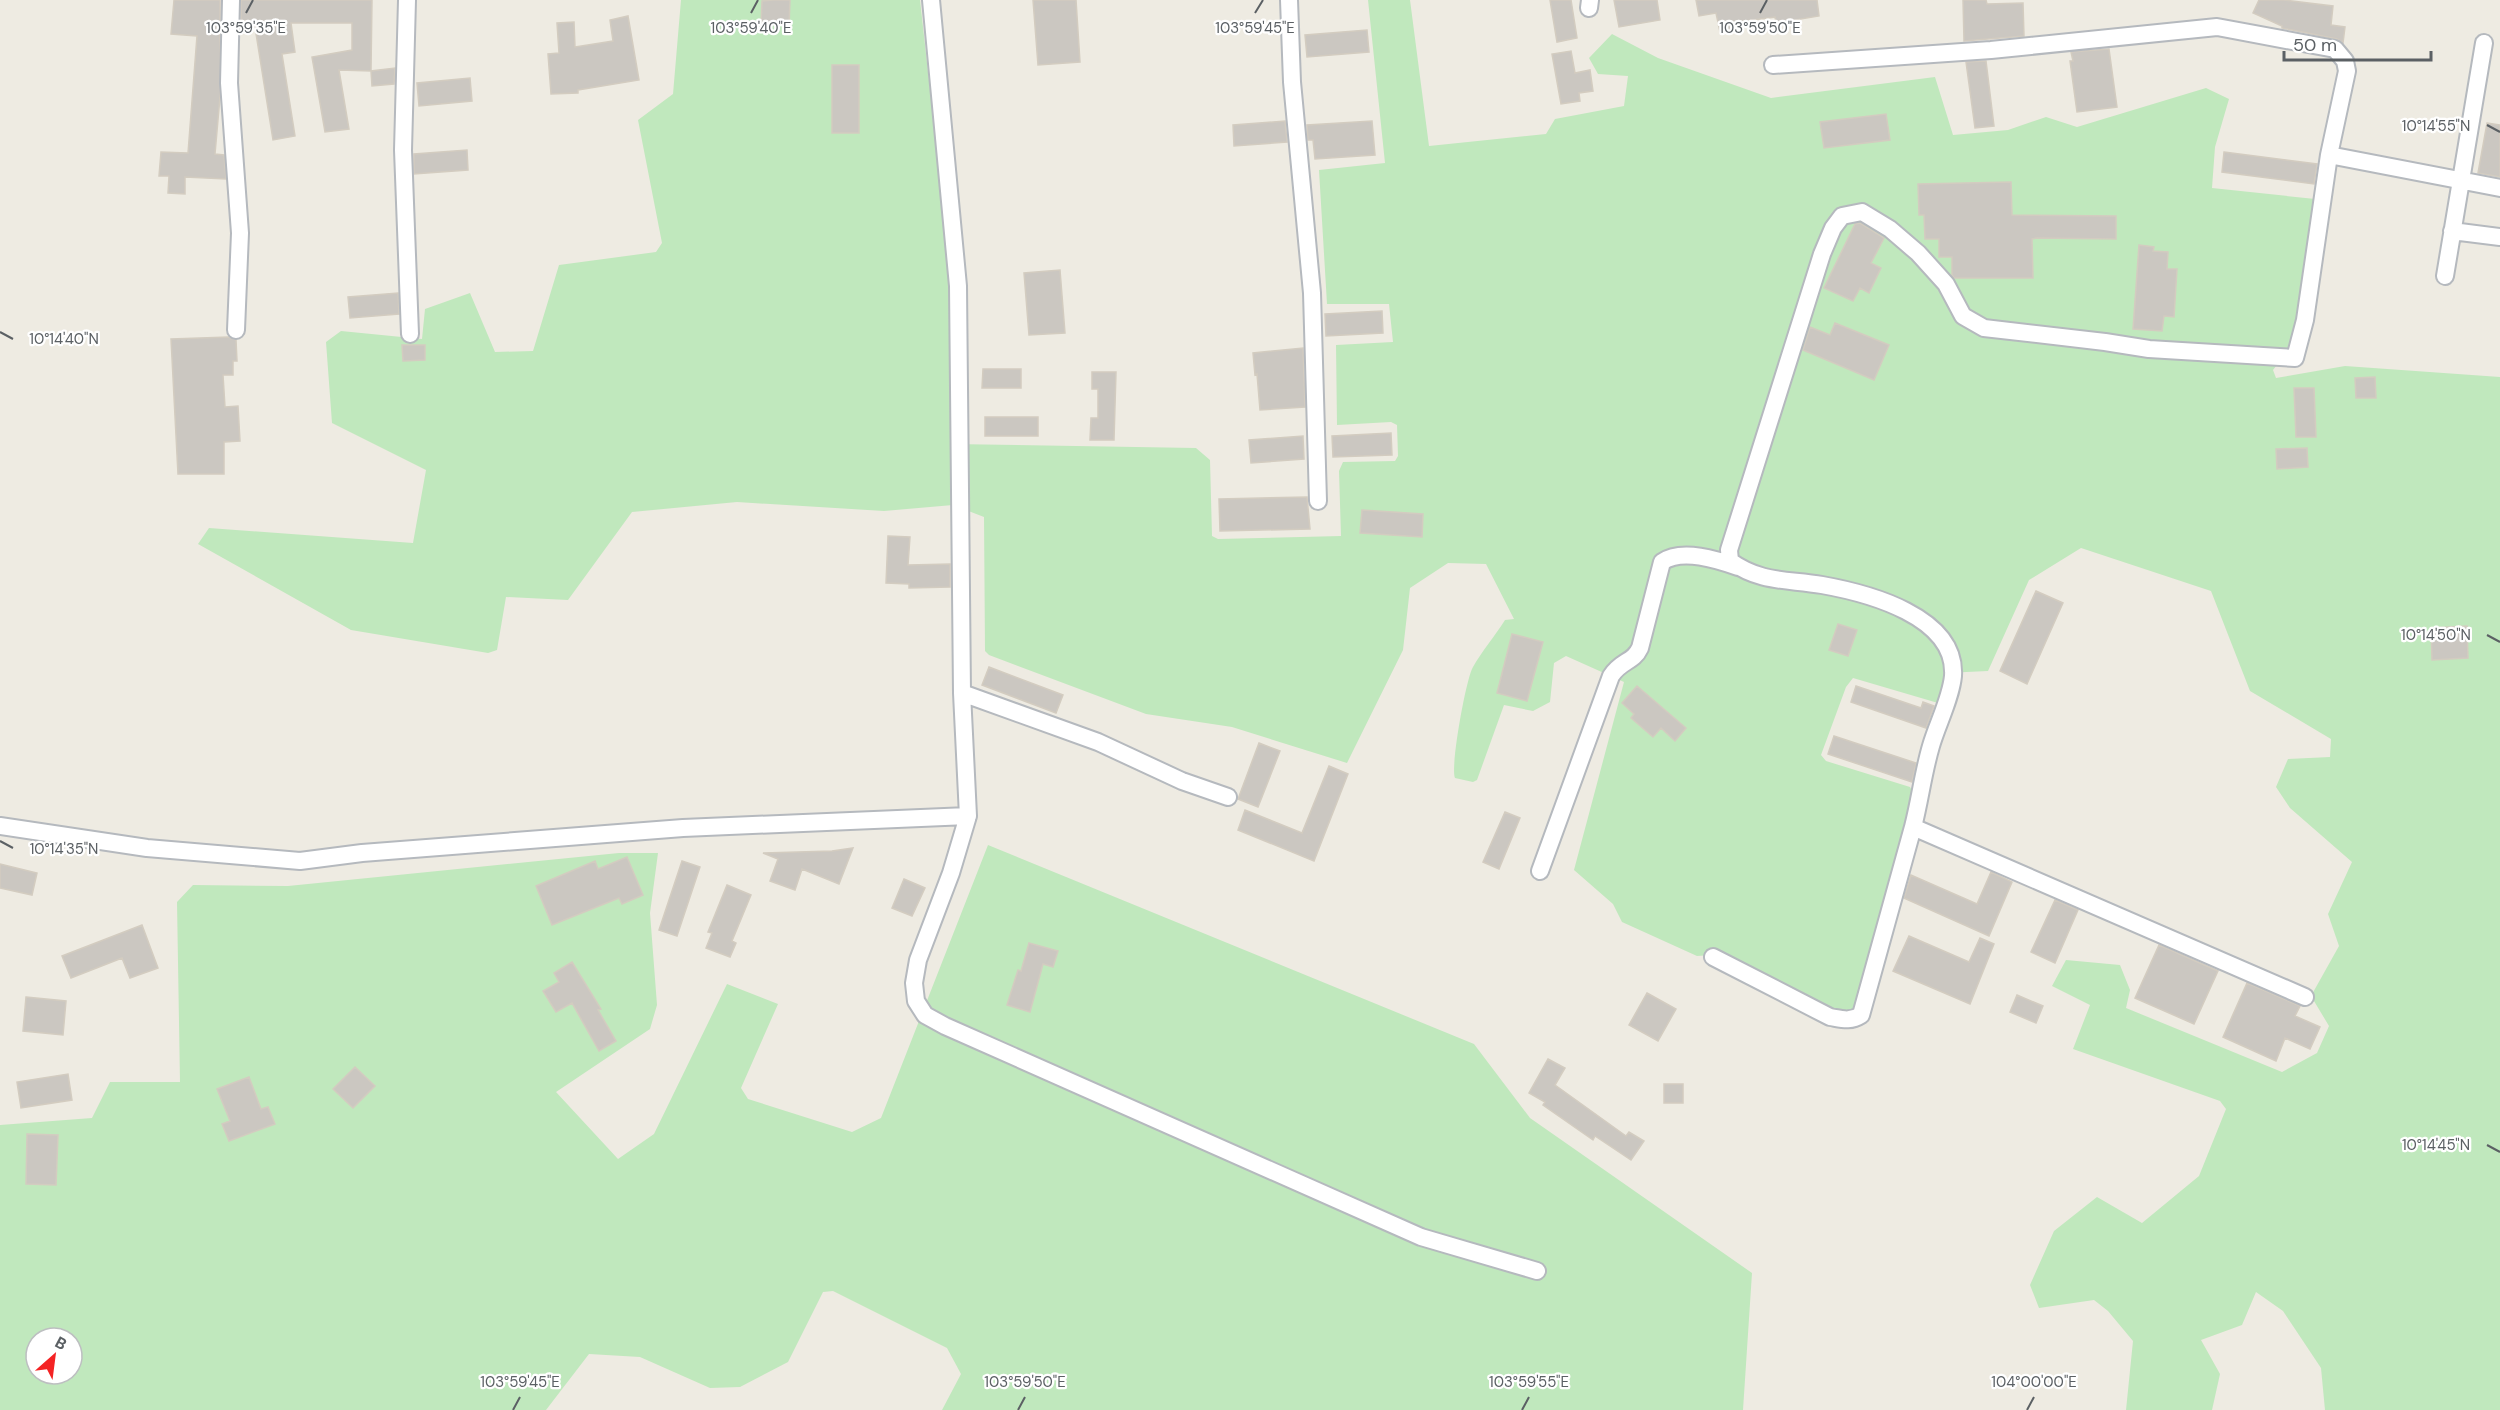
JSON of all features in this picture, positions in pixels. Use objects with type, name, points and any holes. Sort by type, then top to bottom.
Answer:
[{"type":"street","points":[[231,0],[229,83],[240,233],[236,330]]},
{"type":"street","points":[[408,0],[403,150],[410,334]]},
{"type":"street","points":[[932,0],[957,286],[962,693],[968,816],[951,873],[918,960],[914,983],[916,1001],[925,1015],[945,1026],[1421,1238],[1538,1271]]},
{"type":"street","points":[[1289,0],[1292,82],[1312,293],[1318,501]]},
{"type":"street","points":[[1739,568],[1730,561],[1729,550],[1737,522],[1822,254],[1833,228],[1842,216],[1862,212],[1890,229],[1933,269],[1955,300],[1963,316],[1984,328],[2149,349],[2295,358],[2307,309],[2328,155],[2347,71],[2342,54],[2336,49],[2217,27],[1991,50],[1773,65]]},
{"type":"street","points":[[2445,276],[2484,43]]},
{"type":"street","points":[[2328,155],[2500,188]]},
{"type":"street","points":[[2452,231],[2500,237]]},
{"type":"street","points":[[1540,871],[1611,676],[1621,663],[1636,656],[1640,648],[1662,561],[1704,555],[1765,578],[1822,586],[1893,605],[1919,619],[1938,633],[1948,647],[1953,659],[1953,678],[1930,748],[1913,827],[1861,1015],[1848,1020],[1830,1017],[1713,957]]},
{"type":"street","points":[[962,693],[1098,742],[1182,781],[1228,797]]},
{"type":"street","points":[[0,826],[147,848],[300,861],[374,852],[683,828],[968,816]]},
{"type":"street","points":[[1913,827],[2305,997]]},
{"type":"green space","points":[[681,0],[920,0],[952,288],[951,444],[1196,448],[1210,460],[1212,536],[1218,539],[1341,536],[1339,471],[1343,462],[1395,461],[1398,456],[1397,425],[1391,422],[1337,425],[1336,345],[1393,342],[1389,304],[1327,304],[1319,170],[1385,163],[1368,0],[1410,0],[1429,146],[1546,134],[1555,119],[1624,106],[1628,76],[1598,74],[1589,58],[1612,34],[1658,58],[1771,98],[1935,77],[1953,135],[2008,130],[2046,117],[2077,127],[2206,88],[2229,99],[2215,147],[2212,188],[2315,199],[2299,323],[2290,348],[2273,370],[2276,378],[2345,366],[2500,377],[2500,1410],[2325,1410],[2321,1368],[2283,1311],[2256,1292],[2242,1325],[2201,1340],[2220,1374],[2212,1410],[2126,1410],[2133,1341],[2108,1311],[2094,1300],[2039,1308],[2030,1285],[2054,1231],[2097,1197],[2142,1223],[2199,1176],[2226,1109],[2220,1101],[2073,1049],[2090,1005],[2052,986],[2066,960],[2120,965],[2130,990],[2126,1008],[2282,1072],[2317,1053],[2329,1026],[2311,996],[2339,946],[2328,914],[2352,862],[2290,808],[2276,787],[2288,759],[2330,757],[2331,739],[2250,691],[2211,591],[2081,548],[2029,580],[1988,671],[1945,673],[1938,703],[1853,678],[1846,687],[1821,755],[1826,761],[1910,787],[1915,796],[1857,1009],[1836,1014],[1713,955],[1697,956],[1622,922],[1613,904],[1574,870],[1624,682],[1566,656],[1554,663],[1550,702],[1533,711],[1504,705],[1477,780],[1473,782],[1455,778],[1457,741],[1470,675],[1505,620],[1514,619],[1486,564],[1448,563],[1410,588],[1403,650],[1347,763],[1232,727],[1146,714],[989,655],[985,651],[984,517],[953,505],[884,511],[737,502],[632,512],[568,600],[506,597],[497,650],[488,653],[351,630],[198,544],[209,528],[413,543],[426,470],[332,423],[326,342],[341,331],[422,339],[425,309],[470,293],[495,352],[533,351],[559,265],[656,252],[662,243],[638,120],[673,94]]},
{"type":"green space","points":[[988,845],[1474,1044],[1530,1118],[1752,1273],[1743,1410],[942,1410],[961,1374],[947,1348],[833,1291],[823,1292],[788,1362],[740,1387],[710,1388],[640,1357],[589,1354],[546,1410],[0,1410],[0,1125],[92,1118],[110,1082],[180,1082],[177,902],[193,885],[288,886],[619,853],[658,853],[650,913],[657,1005],[650,1029],[556,1092],[618,1159],[654,1134],[727,984],[778,1004],[741,1088],[748,1099],[852,1132],[881,1118]]},
{"type":"building","points":[[174,0],[220,0],[220,97],[215,154],[224,155],[226,179],[185,177],[185,194],[168,193],[169,176],[159,176],[161,152],[188,153],[197,36],[171,34]]},
{"type":"building","points":[[241,0],[372,0],[371,71],[339,70],[349,129],[325,132],[312,57],[352,50],[352,23],[291,23],[295,52],[282,54],[295,136],[273,140],[254,21],[241,21]]},
{"type":"building","points":[[790,0],[789,26],[761,24],[762,1]]},
{"type":"building","points":[[1033,0],[1076,0],[1080,62],[1038,65]]},
{"type":"building","points":[[1550,0],[1571,0],[1577,38],[1557,42]]},
{"type":"building","points":[[1614,0],[1657,0],[1660,20],[1619,27]]},
{"type":"building","points":[[1696,0],[1817,0],[1819,16],[1776,23],[1775,17],[1738,22],[1740,29],[1720,32],[1716,13],[1699,16]]},
{"type":"building","points":[[1963,0],[1986,0],[1987,4],[2023,3],[2024,36],[1964,41]]},
{"type":"building","points":[[2259,0],[2284,0],[2333,6],[2331,25],[2345,27],[2343,43],[2337,39],[2282,28],[2253,13]]},
{"type":"building","points":[[628,16],[639,80],[578,90],[578,93],[551,94],[548,54],[559,53],[557,23],[574,22],[575,47],[613,41],[610,20]]},
{"type":"building","points":[[1367,30],[1369,52],[1307,57],[1305,35]]},
{"type":"building","points":[[2109,49],[2117,107],[2077,112],[2070,61],[2073,61],[2071,52]]},
{"type":"building","points":[[1571,51],[1575,73],[1590,70],[1593,91],[1579,93],[1580,101],[1561,104],[1552,54]]},
{"type":"building","points":[[1986,61],[1994,126],[1975,128],[1966,62]]},
{"type":"building","points":[[832,65],[859,65],[859,133],[832,133]]},
{"type":"building","points":[[395,68],[394,84],[372,86],[371,71]]},
{"type":"building","points":[[470,78],[472,101],[419,106],[417,83]]},
{"type":"building","points":[[1886,114],[1890,140],[1824,148],[1820,122]]},
{"type":"building","points":[[1285,121],[1287,142],[1234,146],[1233,125]]},
{"type":"building","points":[[1372,121],[1375,155],[1315,159],[1313,140],[1308,140],[1307,125]]},
{"type":"building","points":[[2487,123],[2500,125],[2500,177],[2478,173]]},
{"type":"building","points":[[467,150],[468,170],[414,174],[414,154]]},
{"type":"building","points":[[2224,152],[2317,164],[2314,184],[2222,172]]},
{"type":"building","points":[[2011,182],[2012,215],[2116,216],[2116,239],[2032,239],[2033,278],[1954,278],[1952,257],[1939,257],[1939,239],[1925,239],[1924,215],[1919,215],[1918,184]]},
{"type":"building","points":[[1860,223],[1884,238],[1871,263],[1881,268],[1869,293],[1860,288],[1853,301],[1824,288],[1855,224]]},
{"type":"building","points":[[2139,245],[2154,247],[2153,251],[2168,252],[2167,269],[2177,269],[2174,317],[2164,316],[2162,331],[2133,329]]},
{"type":"building","points":[[1060,270],[1065,333],[1029,335],[1024,273]]},
{"type":"building","points":[[398,293],[399,314],[350,318],[348,297]]},
{"type":"building","points":[[1382,311],[1383,333],[1326,336],[1325,314]]},
{"type":"building","points":[[1835,323],[1889,345],[1874,380],[1803,350],[1810,327],[1830,335]]},
{"type":"building","points":[[229,337],[236,340],[237,361],[233,361],[233,375],[223,375],[225,407],[238,406],[240,441],[224,442],[224,474],[178,474],[171,339]]},
{"type":"building","points":[[402,345],[425,345],[425,360],[403,361]]},
{"type":"building","points":[[1303,348],[1305,407],[1260,410],[1253,353]]},
{"type":"building","points":[[983,369],[1021,369],[1021,388],[982,388]]},
{"type":"building","points":[[1092,372],[1116,372],[1114,440],[1090,440],[1091,418],[1098,418],[1098,389],[1092,389]]},
{"type":"building","points":[[2375,377],[2376,398],[2356,398],[2355,378]]},
{"type":"building","points":[[2294,388],[2314,388],[2316,437],[2296,437]]},
{"type":"building","points":[[985,417],[1038,417],[1038,436],[985,436]]},
{"type":"building","points":[[1391,433],[1392,455],[1333,457],[1332,436]]},
{"type":"building","points":[[1303,436],[1304,459],[1251,463],[1249,440]]},
{"type":"building","points":[[2307,448],[2308,467],[2277,469],[2276,449]]},
{"type":"building","points":[[1307,497],[1310,529],[1220,531],[1219,499]]},
{"type":"building","points":[[1362,510],[1423,514],[1422,537],[1360,533]]},
{"type":"building","points":[[888,536],[910,537],[908,565],[950,564],[950,587],[909,588],[909,584],[886,583]]},
{"type":"building","points":[[2036,591],[2063,603],[2027,684],[2000,671]]},
{"type":"building","points":[[1838,624],[1857,630],[1848,656],[1829,650]]},
{"type":"building","points":[[2467,626],[2468,658],[2432,660],[2431,628]]},
{"type":"building","points":[[1512,634],[1543,642],[1527,701],[1497,693]]},
{"type":"building","points":[[989,667],[1063,695],[1056,713],[982,685]]},
{"type":"building","points":[[1637,686],[1686,728],[1675,741],[1661,728],[1653,737],[1631,718],[1634,714],[1622,703]]},
{"type":"building","points":[[1856,686],[1921,708],[1923,702],[1934,706],[1926,728],[1851,702]]},
{"type":"building","points":[[1834,736],[1916,763],[1912,782],[1828,754]]},
{"type":"building","points":[[1259,743],[1280,751],[1258,807],[1238,799]]},
{"type":"building","points":[[1329,766],[1348,774],[1314,861],[1238,830],[1245,810],[1302,833]]},
{"type":"building","points":[[1505,812],[1520,818],[1499,869],[1483,862]]},
{"type":"building","points":[[853,848],[839,884],[802,869],[795,890],[770,881],[778,859],[763,853],[832,851]]},
{"type":"building","points":[[627,857],[643,895],[622,904],[619,898],[552,925],[536,886],[595,861],[598,869]]},
{"type":"building","points":[[682,861],[700,867],[677,936],[659,930]]},
{"type":"building","points":[[0,864],[37,873],[32,895],[0,888]]},
{"type":"building","points":[[1991,872],[2012,882],[1989,936],[1904,898],[1911,875],[1977,904]]},
{"type":"building","points":[[904,879],[925,888],[912,916],[892,908]]},
{"type":"building","points":[[727,885],[751,895],[732,941],[736,943],[730,957],[706,948],[712,933],[708,932]]},
{"type":"building","points":[[2055,900],[2078,910],[2055,963],[2031,952]]},
{"type":"building","points":[[142,925],[158,968],[130,978],[122,958],[71,978],[62,956]]},
{"type":"building","points":[[1909,936],[1969,962],[1980,938],[1994,944],[1970,1004],[1893,971]]},
{"type":"building","points":[[1029,943],[1058,951],[1053,967],[1043,964],[1030,1012],[1007,1005],[1018,970],[1021,971]]},
{"type":"building","points":[[2159,945],[2218,971],[2194,1024],[2135,998]]},
{"type":"building","points":[[572,962],[601,1009],[598,1010],[616,1041],[599,1051],[572,1003],[556,1012],[543,991],[559,982],[554,973]]},
{"type":"building","points":[[2247,983],[2300,1006],[2295,1016],[2320,1027],[2310,1049],[2285,1038],[2276,1061],[2223,1037]]},
{"type":"building","points":[[1647,993],[1676,1009],[1658,1041],[1629,1025]]},
{"type":"building","points":[[2017,995],[2043,1006],[2036,1023],[2010,1012]]},
{"type":"building","points":[[26,997],[66,1001],[63,1035],[23,1031]]},
{"type":"building","points":[[1548,1059],[1565,1068],[1555,1085],[1626,1136],[1629,1132],[1644,1141],[1631,1160],[1595,1136],[1593,1140],[1543,1105],[1545,1102],[1529,1093]]},
{"type":"building","points":[[355,1067],[375,1086],[353,1108],[333,1089]]},
{"type":"building","points":[[68,1074],[72,1100],[21,1108],[17,1082]]},
{"type":"building","points":[[249,1077],[261,1109],[268,1107],[275,1124],[229,1141],[222,1124],[230,1121],[217,1089]]},
{"type":"building","points":[[1664,1084],[1683,1084],[1683,1103],[1664,1103]]},
{"type":"building","points":[[27,1134],[58,1135],[56,1185],[26,1184]]}]
